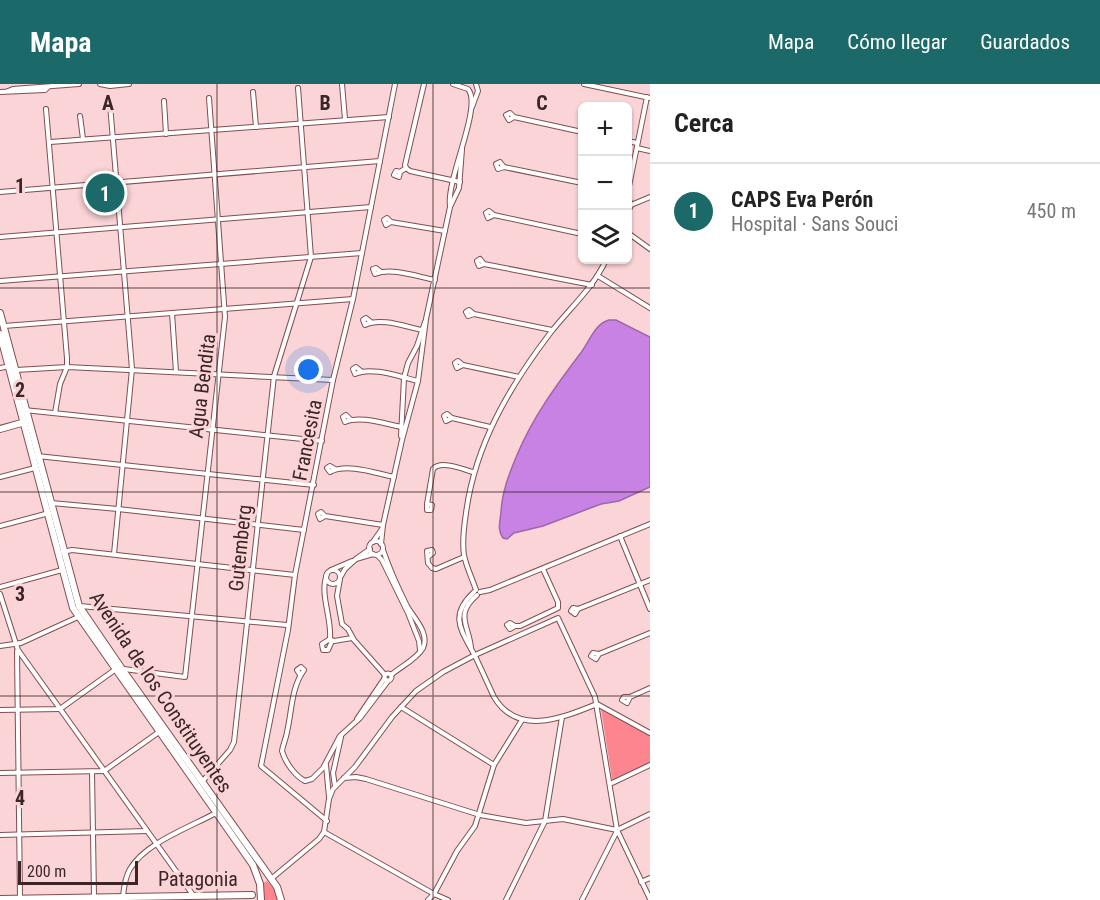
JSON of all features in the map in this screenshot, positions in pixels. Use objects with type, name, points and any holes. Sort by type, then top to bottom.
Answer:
[{"type":"main road","name":"Avenida de los Constituyentes","points":[[0,313],[16,370],[23,410]]},
{"type":"main road","name":"Avenida de los Constituyentes","points":[[0,334],[48,504]]},
{"type":"main road","name":"Avenida de los Constituyentes","points":[[26,422],[38,456],[61,552],[79,606],[159,732],[271,880],[282,900]]},
{"type":"main road","points":[[0,429],[26,422]]},
{"type":"main road","name":"Avenida de los Constituyentes","points":[[61,552],[62,570],[73,608],[78,617],[199,784],[216,813],[253,865],[260,886]]},
{"type":"main road","points":[[257,899],[264,879],[271,880]]},
{"type":"main road","name":"Patagonia","points":[[0,899],[193,895],[257,899]]},
{"type":"street","points":[[0,92],[79,84]]},
{"type":"street","points":[[100,84],[110,86],[126,84]]},
{"type":"street","points":[[342,84],[345,119]]},
{"type":"street","name":"Francesita","points":[[327,821],[262,768],[295,574],[395,84]]},
{"type":"street","points":[[400,172],[406,168],[424,84]]},
{"type":"street","points":[[453,84],[462,86],[471,93],[471,110]]},
{"type":"street","points":[[408,610],[381,544],[383,525],[402,440],[404,378],[426,319],[450,207],[451,181],[478,91],[476,84]]},
{"type":"street","points":[[584,84],[649,98],[632,168]]},
{"type":"street","points":[[298,88],[311,257]]},
{"type":"street","points":[[253,92],[256,127]]},
{"type":"street","name":"Agua Bendita","points":[[118,670],[185,677],[220,374],[225,308],[209,98]]},
{"type":"street","points":[[164,100],[166,134]]},
{"type":"street","points":[[110,104],[132,369],[114,554]]},
{"type":"street","points":[[46,109],[67,367],[60,384],[55,413]]},
{"type":"street","points":[[80,116],[83,139]]},
{"type":"street","points":[[50,142],[389,117]]},
{"type":"street","points":[[514,117],[578,131]]},
{"type":"street","points":[[632,144],[650,150]]},
{"type":"street","points":[[450,207],[460,182],[462,149]]},
{"type":"street","points":[[0,192],[380,161]]},
{"type":"street","points":[[504,167],[578,182]]},
{"type":"street","points":[[406,168],[410,171],[460,182]]},
{"type":"street","points":[[632,205],[650,197]]},
{"type":"street","points":[[0,237],[371,207]]},
{"type":"street","points":[[494,215],[578,233]]},
{"type":"street","points":[[392,222],[445,231]]},
{"type":"street","points":[[632,236],[650,249]]},
{"type":"street","points":[[0,282],[362,253]]},
{"type":"street","name":"Gutemberg","points":[[199,784],[230,750],[234,742],[274,376],[311,257]]},
{"type":"street","points":[[484,264],[592,285]]},
{"type":"street","points":[[477,592],[464,556],[466,516],[473,472],[490,427],[519,377],[552,330],[592,285],[604,264]]},
{"type":"street","points":[[381,272],[435,280]]},
{"type":"street","points":[[598,276],[650,308]]},
{"type":"street","points":[[3,326],[353,298]]},
{"type":"street","points":[[172,313],[176,372]]},
{"type":"street","points":[[474,314],[552,330]]},
{"type":"street","points":[[371,322],[423,331]]},
{"type":"street","points":[[403,428],[418,381],[423,331]]},
{"type":"street","points":[[463,365],[519,377]]},
{"type":"street","points":[[0,368],[9,366],[16,370],[67,367],[132,369],[333,380]]},
{"type":"street","points":[[361,371],[418,381]]},
{"type":"street","points":[[23,410],[322,441]]},
{"type":"street","points":[[452,418],[490,427]]},
{"type":"street","points":[[350,419],[403,428]]},
{"type":"street","points":[[38,456],[314,485]]},
{"type":"street","points":[[427,504],[432,469],[436,465],[473,472]]},
{"type":"street","points":[[0,477],[36,468]]},
{"type":"street","points":[[335,469],[351,469],[393,477]]},
{"type":"street","points":[[48,504],[118,508],[304,530]]},
{"type":"street","points":[[0,526],[50,512]]},
{"type":"street","points":[[325,516],[383,525]]},
{"type":"street","points":[[650,524],[490,590],[477,592],[464,614],[464,626],[471,649],[496,700],[509,712],[522,720],[538,722],[562,717],[597,704],[650,733]]},
{"type":"street","points":[[327,574],[326,579],[331,584],[338,583],[345,569],[370,549],[383,525]]},
{"type":"street","points":[[620,536],[650,609]]},
{"type":"street","points":[[372,543],[381,544]]},
{"type":"street","points":[[331,570],[338,571],[340,578],[337,596],[340,620],[386,678],[391,679],[391,675],[420,651],[424,646],[424,638],[416,618],[408,610],[382,560],[370,549]]},
{"type":"street","points":[[61,552],[72,550],[295,574]]},
{"type":"street","points":[[352,638],[331,640],[329,612],[323,586],[327,574],[331,570],[383,550]]},
{"type":"street","points":[[429,557],[429,565],[436,569],[464,556]]},
{"type":"street","points":[[515,626],[520,626],[558,608],[558,602],[543,569]]},
{"type":"street","points":[[0,587],[62,570]]},
{"type":"street","points":[[578,609],[650,580]]},
{"type":"street","points":[[0,594],[16,648],[20,898]]},
{"type":"street","points":[[79,606],[287,625]]},
{"type":"street","points":[[0,646],[16,648],[78,617]]},
{"type":"street","points":[[329,799],[335,786],[355,767],[416,691],[474,655],[558,618],[597,704],[617,830],[650,899]]},
{"type":"street","points":[[599,654],[650,633]]},
{"type":"street","points":[[16,648],[193,895]]},
{"type":"street","points":[[0,710],[60,709],[118,670]]},
{"type":"street","points":[[300,675],[293,695],[282,754],[294,771],[306,781],[317,775],[342,734],[357,720],[386,678]]},
{"type":"street","points":[[630,697],[650,688]]},
{"type":"street","points":[[401,707],[494,765]]},
{"type":"street","points":[[506,900],[546,821],[562,717]]},
{"type":"street","points":[[428,900],[434,894],[457,850],[471,833],[480,815],[494,765],[522,720]]},
{"type":"street","points":[[0,773],[104,771],[159,732]]},
{"type":"street","points":[[335,786],[333,779],[335,763],[342,734]]},
{"type":"street","points":[[326,762],[333,758],[335,763]]},
{"type":"street","points":[[326,762],[331,766],[335,763]]},
{"type":"street","points":[[271,880],[317,841],[324,832],[329,799],[326,762]]},
{"type":"street","points":[[610,784],[650,765]]},
{"type":"street","points":[[92,772],[94,898]]},
{"type":"street","points":[[344,779],[356,777],[366,779],[480,815],[526,823],[562,819],[617,830],[650,814]]},
{"type":"street","points":[[123,896],[130,868],[140,856],[156,844],[216,813]]},
{"type":"street","points":[[582,900],[617,830]]},
{"type":"street","points":[[0,836],[147,831]]},
{"type":"street","points":[[324,832],[448,900]]},
{"type":"street","points":[[641,882],[650,878]]},
{"type":"shaded area","points":[[609,320],[616,320],[650,337],[650,487],[619,501],[601,504],[543,526],[514,533],[507,539],[503,538],[499,526],[503,497],[523,441],[545,403],[599,325]]},
{"type":"shaded area","points":[[601,709],[650,734],[650,763],[612,779]]},
{"type":"shaded area","points":[[267,881],[274,889],[278,900],[264,900],[262,884]]},
{"type":"place","name":"CAPS Eva Perón","points":[[105,193]]}]
